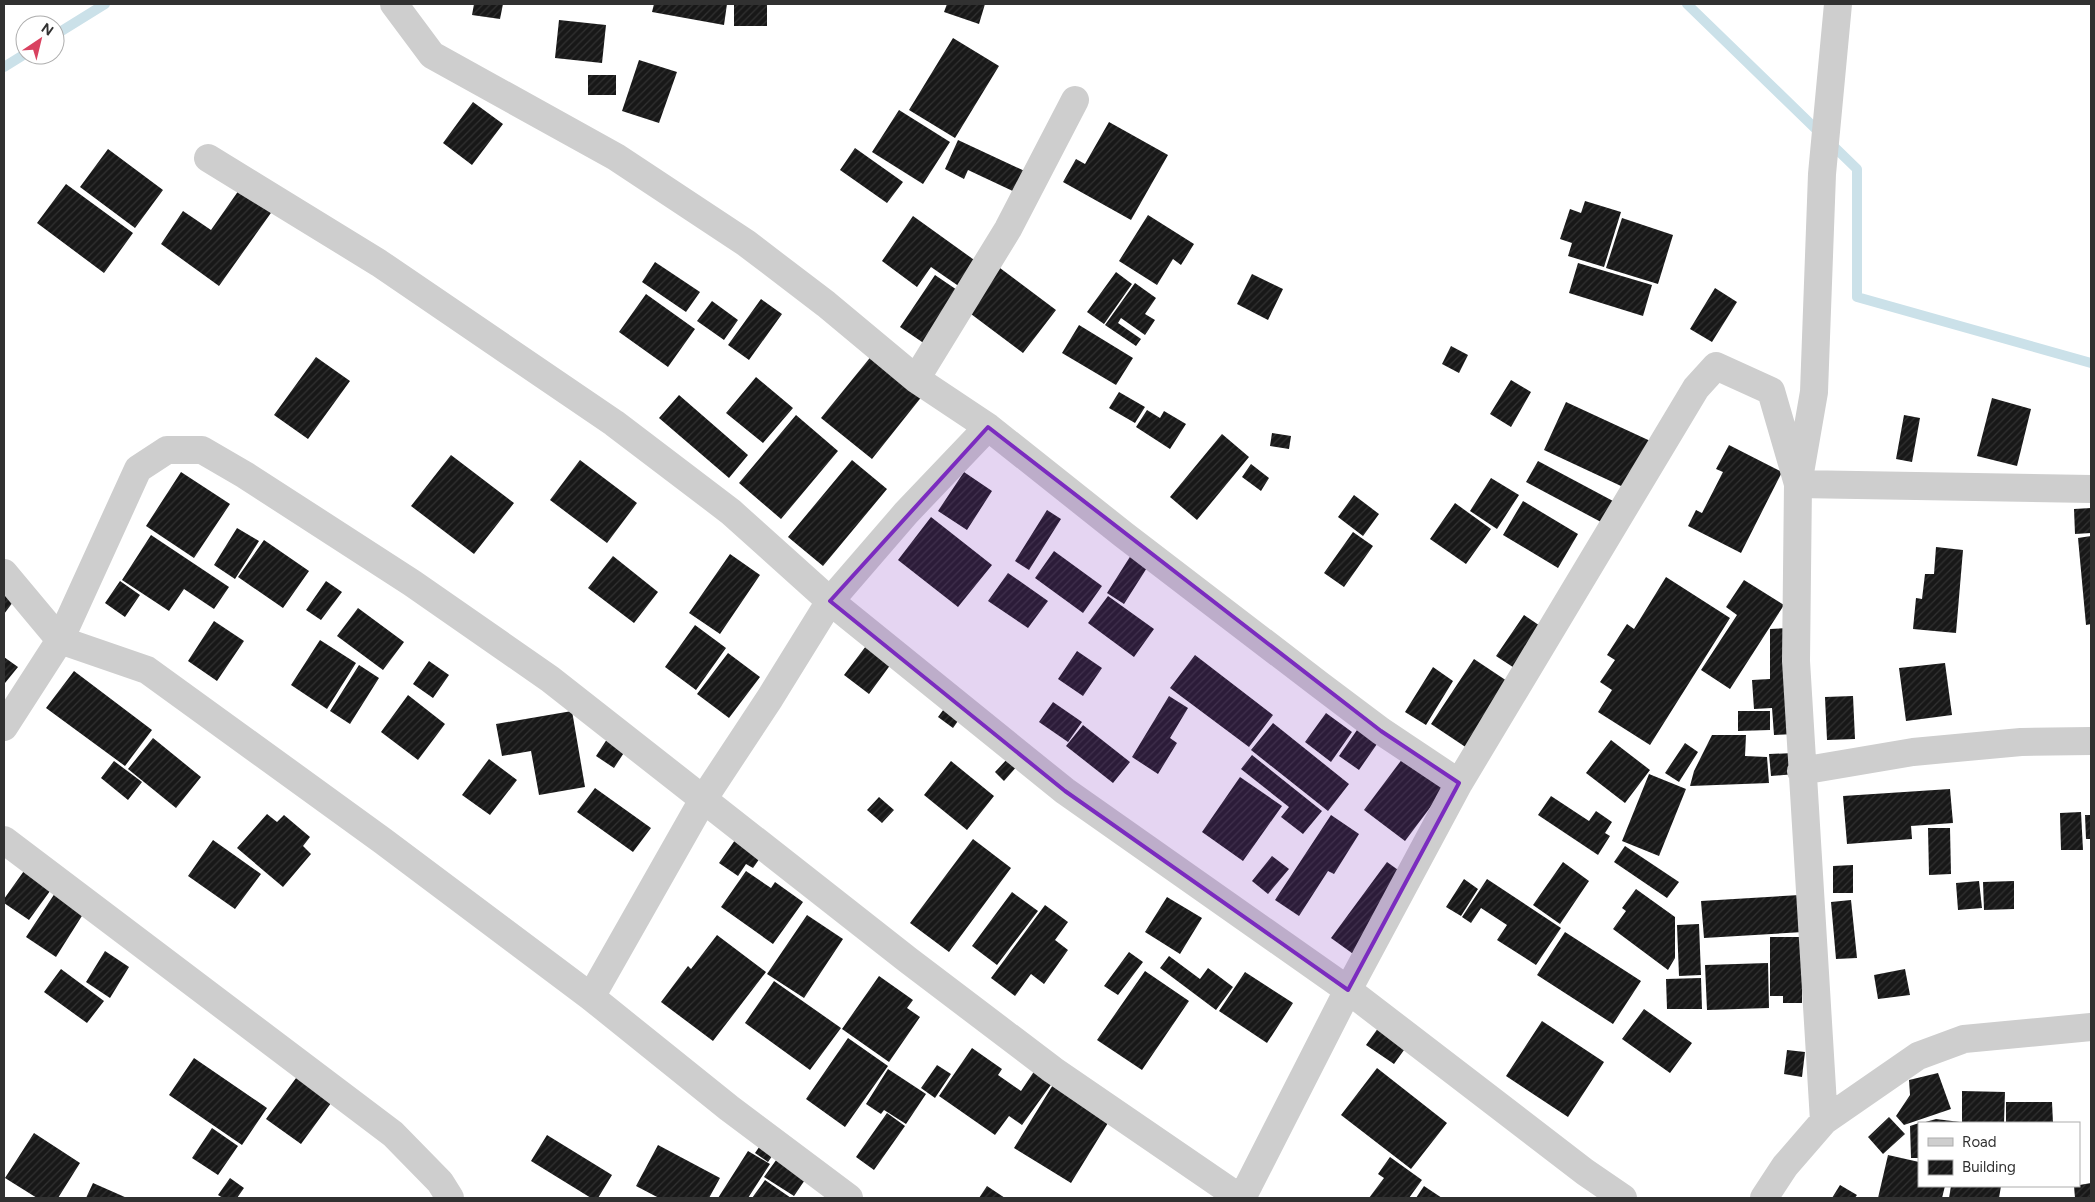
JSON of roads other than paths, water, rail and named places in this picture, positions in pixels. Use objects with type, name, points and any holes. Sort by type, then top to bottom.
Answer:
[{"type":"street","points":[[394,4],[432,55],[616,158],[746,243],[826,304],[916,379],[988,427],[1124,535],[1320,685],[1381,731],[1459,783]]},
{"type":"street","points":[[1824,1121],[1796,661],[1798,484],[1814,392],[1822,174],[1838,4]]},
{"type":"street","points":[[916,379],[1008,229],[1075,100]]},
{"type":"street","points":[[208,158],[379,263],[614,423],[731,512],[830,601],[1065,791],[1348,990],[1585,1172],[1623,1198]]},
{"type":"street","points":[[4,727],[60,640],[138,469],[167,450],[202,450],[245,475],[412,583],[550,679],[908,960],[1053,1070],[1241,1198],[1348,990],[1459,783],[1696,388],[1716,366],[1772,392],[1798,484]]},
{"type":"street","points":[[591,997],[704,798],[770,698],[830,601],[906,513],[988,427]]},
{"type":"street","points":[[1798,484],[2091,489]]},
{"type":"street","points":[[4,573],[60,640],[147,670],[383,841],[591,997],[729,1108],[849,1198]]},
{"type":"street","points":[[1802,771],[1914,752],[2021,742],[2091,741]]},
{"type":"street","points":[[4,840],[393,1134],[440,1182],[450,1198]]},
{"type":"street","points":[[1764,1198],[1785,1166],[1824,1121],[1918,1056],[1964,1039],[2091,1027]]},
{"type":"waterway","points":[[65,29],[105,4]]},
{"type":"waterway","points":[[1687,4],[1857,169],[1857,297],[2091,363]]},
{"type":"waterway","points":[[4,67],[15,60]]}]
